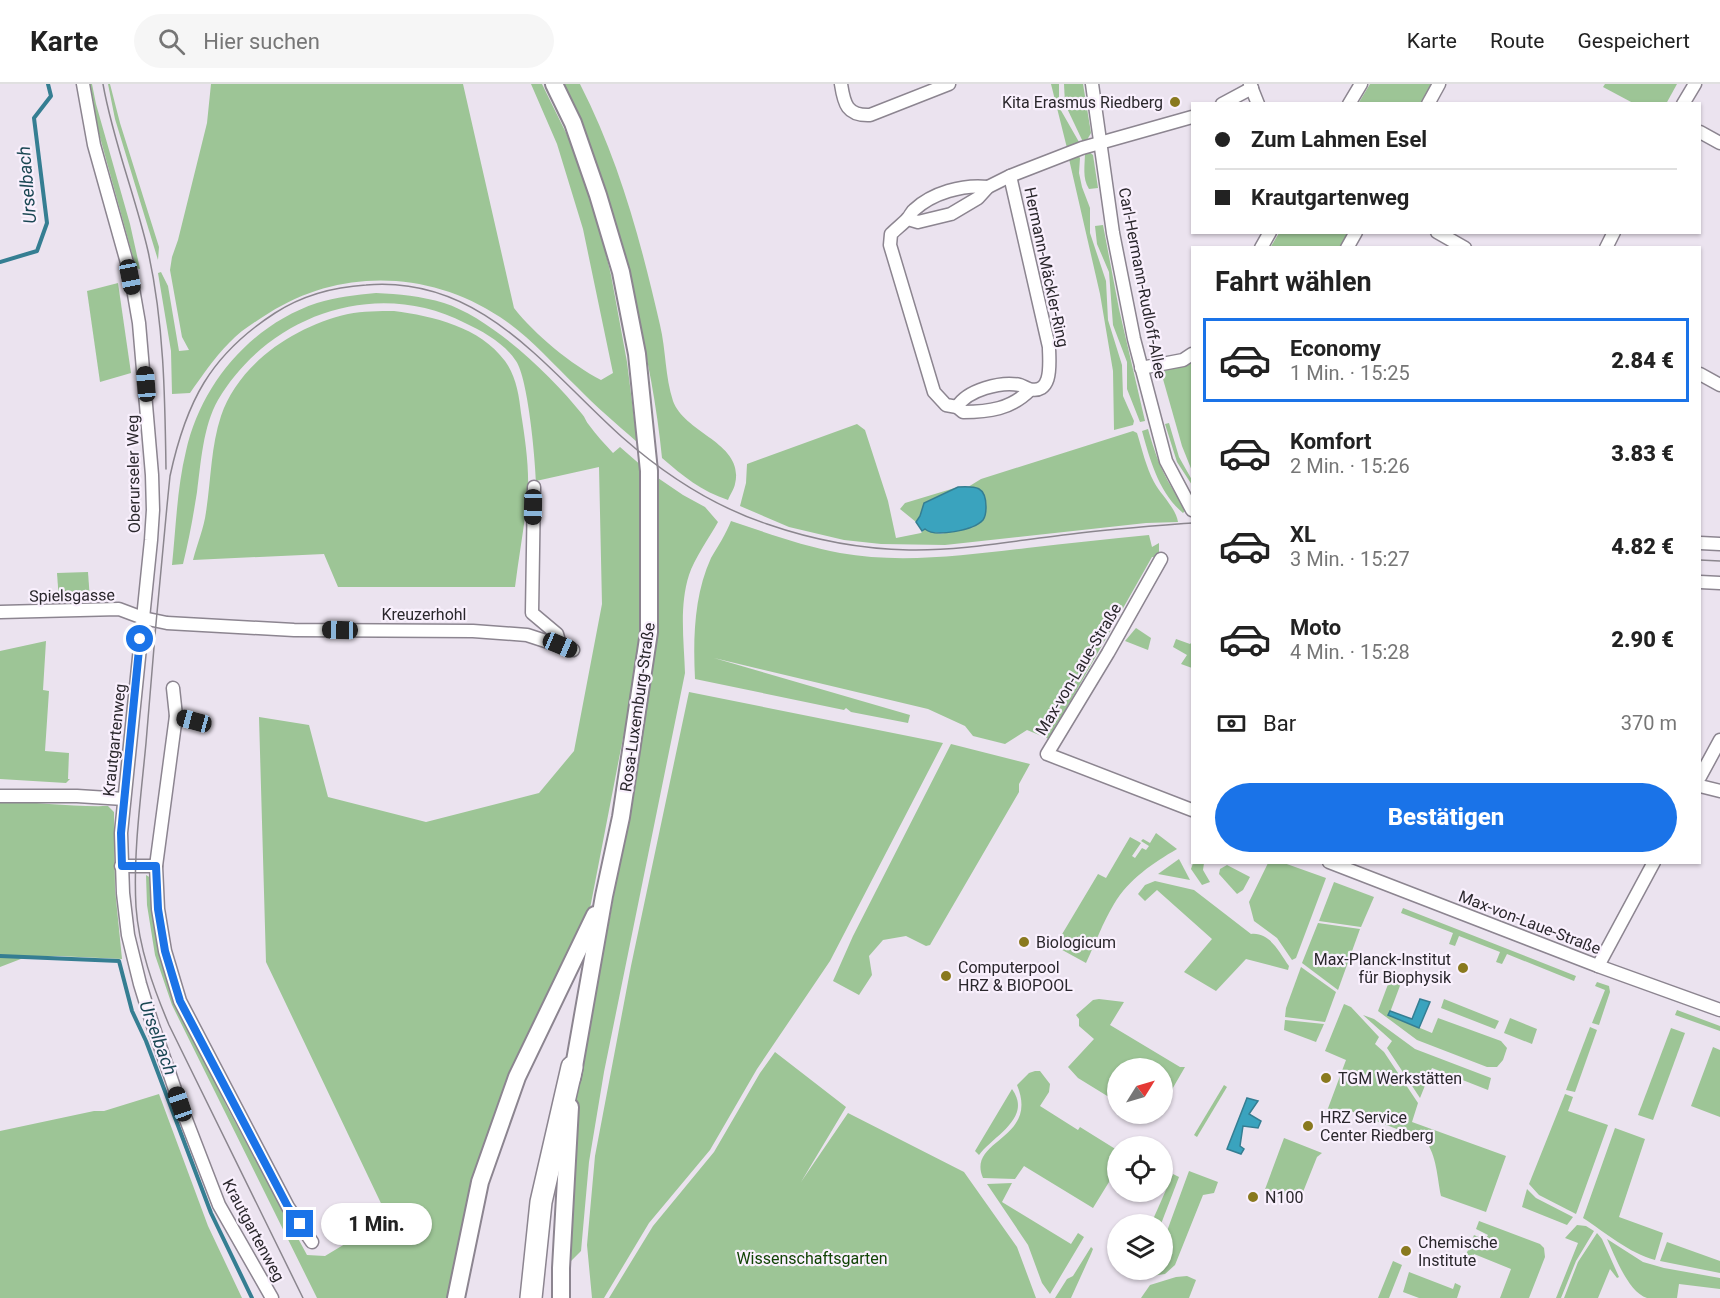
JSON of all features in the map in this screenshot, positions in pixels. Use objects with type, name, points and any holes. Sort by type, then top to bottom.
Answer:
[{"type":"highway","name":"Rosa-Luxemburg-Straße","points":[[531,1298],[541,1202],[572,1067]]},
{"type":"main road","name":"Rosa-Luxemburg-Straße","points":[[554,84],[573,123],[621,272],[637,354],[648,452],[650,632],[621,817],[572,1067]]},
{"type":"main road","points":[[456,1298],[480,1182],[517,1077],[604,896]]},
{"type":"main road","points":[[561,1298],[572,1067]]},
{"type":"street","name":"Oberurseler Weg","points":[[83,84],[94,145],[130,277],[140,323],[149,418],[153,510],[142,618]]},
{"type":"street","points":[[841,84],[844,104],[859,116],[870,115],[949,84]]},
{"type":"street","name":"Carl-Hermann-Rudloff-Allee","points":[[1092,84],[1113,233],[1141,368],[1166,461],[1191,508]]},
{"type":"street","points":[[1350,102],[1361,84]]},
{"type":"street","points":[[1429,102],[1439,84]]},
{"type":"street","points":[[1684,102],[1695,84]]},
{"type":"street","points":[[1225,102],[1251,86],[1257,102]]},
{"type":"street","name":"Hermann-Mäckler-Ring","points":[[908,219],[918,222],[951,214],[978,198],[988,187],[1011,176],[1101,142],[1191,118]]},
{"type":"street","points":[[1701,133],[1720,143]]},
{"type":"street","name":"Hermann-Mäckler-Ring","points":[[988,187],[973,185],[943,193],[913,210],[908,219],[891,234],[890,245],[934,393],[946,405],[957,407],[963,412],[985,412],[1010,405],[1030,390],[1044,386],[1048,380],[1048,347],[1011,176]]},
{"type":"street","points":[[1440,234],[1462,246]]},
{"type":"street","points":[[1141,368],[1183,360],[1191,355]]},
{"type":"street","points":[[1701,375],[1720,385]]},
{"type":"street","points":[[957,407],[961,400],[989,387],[1020,385],[1030,390]]},
{"type":"street","points":[[1178,483],[1191,492]]},
{"type":"street","points":[[534,487],[532,613],[557,634],[560,645]]},
{"type":"street","points":[[1701,543],[1720,544]]},
{"type":"street","name":"Max-von-Laue-Straße","points":[[1161,559],[1047,754],[1191,810]]},
{"type":"street","points":[[1701,582],[1720,584]]},
{"type":"street","name":"Spielsgasse","points":[[0,612],[119,609],[142,618]]},
{"type":"street","name":"Kreuzerhohl","points":[[142,618],[156,622],[294,630],[473,631],[527,635],[573,650]]},
{"type":"street","name":"Krautgartenweg","points":[[142,618],[121,833],[128,935],[158,1041],[219,1205],[272,1298]]},
{"type":"street","points":[[174,688],[176,716],[156,866],[158,909],[165,951],[180,1001],[288,1207],[312,1242]]},
{"type":"street","points":[[176,716],[194,721]]},
{"type":"street","points":[[1701,775],[1720,740]]},
{"type":"street","points":[[1701,786],[1720,791]]},
{"type":"street","points":[[0,796],[77,796],[124,799]]},
{"type":"street","name":"Max-von-Laue-Straße","points":[[1334,864],[1598,966],[1720,1010]]},
{"type":"street","points":[[1598,966],[1653,864]]},
{"type":"street","points":[[122,866],[156,866]]},
{"type":"green space","points":[[90,84],[92,84],[130,224],[140,269],[136,268],[98,130]]},
{"type":"green space","points":[[108,84],[110,84],[159,247],[158,260],[115,119]]},
{"type":"green space","points":[[211,84],[463,84],[514,308],[554,348],[601,380],[613,373],[583,229],[557,144],[531,84],[542,84],[569,139],[595,210],[611,275],[627,362],[637,442],[511,324],[473,301],[444,290],[414,283],[384,280],[355,282],[325,288],[296,298],[248,327],[229,343],[190,393],[172,394],[171,351],[158,273],[161,272],[168,286],[179,351],[189,350],[182,337],[170,270],[207,123]]},
{"type":"green space","points":[[564,84],[580,84],[606,142],[628,202],[653,294],[673,401],[689,422],[723,448],[731,458],[736,470],[735,484],[728,500],[701,488],[662,458],[647,362],[621,248],[606,193],[587,138]]},
{"type":"green space","points":[[1051,84],[1059,84],[1059,107],[1079,142],[1067,148]]},
{"type":"green space","points":[[1064,84],[1083,84],[1091,133],[1083,142],[1065,104]]},
{"type":"green space","points":[[1370,84],[1433,84],[1423,102],[1359,102]]},
{"type":"green space","points":[[1605,84],[1677,84],[1667,102],[1631,102],[1603,87]]},
{"type":"green space","points":[[1088,151],[1093,155],[1098,188],[1089,189],[1085,180],[1085,152]]},
{"type":"green space","points":[[1078,155],[1082,187],[1090,208],[1090,233],[1106,281],[1108,320],[1122,365],[1123,396],[1134,421],[1133,425],[1114,430],[1113,371],[1100,294],[1069,159]]},
{"type":"green space","points":[[1103,225],[1119,309],[1145,421],[1140,422],[1127,389],[1127,362],[1113,325],[1109,272],[1097,244],[1095,226]]},
{"type":"green space","points":[[1278,234],[1350,234],[1344,246],[1271,246]]},
{"type":"green space","points":[[118,283],[131,373],[100,382],[87,291]]},
{"type":"green space","points":[[376,293],[410,296],[444,303],[481,321],[500,334],[554,382],[613,453],[620,447],[643,467],[641,632],[634,697],[623,738],[587,924],[517,1077],[450,1298],[317,1298],[172,1005],[155,955],[147,905],[146,875],[151,878],[164,970],[176,1002],[227,1107],[307,1255],[325,1256],[388,1218],[266,962],[259,717],[309,725],[328,797],[426,822],[539,793],[574,751],[602,604],[599,467],[536,481],[527,400],[516,361],[493,339],[465,323],[431,310],[396,304],[361,305],[327,312],[295,326],[265,346],[239,370],[218,400],[209,421],[183,564],[172,565],[183,465],[193,426],[217,381],[232,360],[271,326],[293,313],[331,299]]},
{"type":"green space","points":[[394,311],[440,320],[469,332],[495,349],[512,373],[519,399],[528,481],[515,587],[338,587],[324,554],[193,560],[205,518],[218,427],[229,397],[241,379],[271,350],[308,328],[348,314]]},
{"type":"green space","points":[[1191,361],[1191,468],[1182,446],[1161,372]]},
{"type":"green space","points":[[1169,423],[1179,457],[1191,478],[1191,483],[1177,462],[1165,424]]},
{"type":"green space","points":[[857,424],[865,430],[888,501],[896,538],[921,533],[925,529],[940,534],[974,527],[978,488],[968,487],[981,479],[1133,431],[1137,433],[1154,482],[1178,522],[1146,523],[945,545],[881,544],[844,540],[789,527],[740,506],[746,483],[747,464]]},
{"type":"green space","points":[[1148,429],[1163,471],[1187,509],[1183,513],[1168,496],[1156,475],[1142,431]]},
{"type":"green space","points":[[658,478],[705,507],[718,522],[694,562],[686,587],[683,624],[685,673],[604,1072],[589,1162],[581,1251],[566,1266],[572,1067],[608,928],[657,637]]},
{"type":"green space","points":[[958,487],[924,503],[921,516],[916,522],[900,509],[905,503]]},
{"type":"green space","points":[[731,521],[812,547],[840,553],[886,558],[957,556],[1149,535],[1152,547],[1159,543],[1159,557],[1152,557],[1049,739],[1027,730],[1005,744],[973,736],[965,726],[928,709],[714,658],[910,715],[908,723],[851,712],[846,708],[844,710],[695,679],[696,617],[701,587],[711,558]]},
{"type":"green space","points":[[88,572],[90,600],[59,601],[57,573]]},
{"type":"green space","points":[[1136,628],[1151,638],[1148,650],[1125,641]]},
{"type":"green space","points":[[1176,639],[1191,643],[1191,668],[1181,664],[1187,655],[1173,647]]},
{"type":"green space","points":[[46,641],[43,690],[49,691],[45,751],[69,753],[68,779],[70,779],[66,783],[0,779],[0,651]]},
{"type":"green space","points":[[689,692],[943,743],[830,961],[757,1069],[710,1150],[649,1223],[604,1298],[592,1298],[587,1245],[595,1156],[631,966]]},
{"type":"green space","points":[[951,744],[1030,764],[1019,784],[1019,792],[930,945],[926,946],[906,936],[883,940],[869,956],[872,975],[859,995],[833,981],[853,936]]},
{"type":"green space","points":[[0,801],[108,806],[114,812],[115,889],[122,959],[26,957],[0,967]]},
{"type":"green space","points":[[1156,833],[1177,849],[1142,872],[1120,895],[1106,918],[1086,963],[1055,946],[1098,874],[1106,878],[1130,837],[1141,843],[1132,856],[1135,858],[1142,848],[1146,850],[1149,846],[1141,841],[1143,839],[1150,843]]},
{"type":"green space","points":[[1179,859],[1190,880],[1158,874]]},
{"type":"green space","points":[[1193,864],[1204,864],[1203,870],[1210,882],[1202,885],[1191,869]]},
{"type":"green space","points":[[1268,864],[1287,864],[1326,878],[1296,958],[1292,960],[1277,938],[1254,921],[1249,902]]},
{"type":"green space","points":[[1227,865],[1250,877],[1243,890],[1237,894],[1219,874],[1220,869]]},
{"type":"green space","points":[[1155,881],[1194,890],[1251,934],[1264,936],[1278,949],[1289,966],[1288,970],[1246,959],[1216,991],[1184,972],[1212,939],[1157,890],[1145,901],[1138,894],[1145,885]]},
{"type":"green space","points":[[1334,882],[1374,897],[1361,927],[1319,921]]},
{"type":"green space","points":[[1403,908],[1576,976],[1574,981],[1507,954],[1502,964],[1496,962],[1500,952],[1459,936],[1455,946],[1449,944],[1453,933],[1401,913]]},
{"type":"green space","points":[[1318,923],[1360,929],[1338,990],[1302,963]]},
{"type":"green space","points":[[1301,967],[1336,992],[1325,1022],[1285,1017]]},
{"type":"green space","points":[[1390,979],[1401,983],[1389,1015],[1432,1033],[1438,1018],[1501,1041],[1507,1048],[1503,1060],[1497,1067],[1487,1067],[1417,1040],[1378,1011]]},
{"type":"green space","points":[[1597,982],[1609,986],[1610,992],[1599,1025],[1592,1023],[1605,990],[1595,986]]},
{"type":"green space","points":[[1444,999],[1499,1021],[1495,1029],[1441,1008]]},
{"type":"green space","points":[[1093,1000],[1124,1002],[1110,1025],[1165,1058],[1107,1058],[1107,1096],[1078,1078],[1068,1067],[1094,1039],[1079,1026],[1079,1019],[1076,1015]]},
{"type":"green space","points":[[1344,1004],[1351,1007],[1379,1037],[1375,1044],[1384,1052],[1418,1103],[1412,1122],[1506,1156],[1486,1212],[1441,1196],[1434,1160],[1425,1140],[1348,1110],[1338,1115],[1327,1111],[1346,1060],[1325,1051]]},
{"type":"green space","points":[[1677,1010],[1720,1026],[1720,1031],[1675,1015]]},
{"type":"green space","points":[[1363,1015],[1374,1019],[1415,1049],[1491,1078],[1488,1090],[1432,1068],[1420,1098],[1387,1048],[1392,1041]]},
{"type":"green space","points":[[1510,1018],[1537,1029],[1532,1044],[1504,1033]]},
{"type":"green space","points":[[1285,1020],[1324,1024],[1316,1042],[1284,1030]]},
{"type":"green space","points":[[1590,1027],[1597,1030],[1575,1092],[1566,1090]]},
{"type":"green space","points":[[1671,1028],[1685,1033],[1653,1120],[1638,1115]]},
{"type":"green space","points":[[1713,1047],[1720,1050],[1720,1117],[1691,1106]]},
{"type":"green space","name":"Wissenschaftsgarten","points":[[775,1052],[846,1107],[801,1182],[848,1113],[964,1172],[1017,1247],[1036,1298],[609,1298],[653,1226],[714,1152],[760,1073]]},
{"type":"green space","points":[[1173,1063],[1185,1067],[1173,1088]]},
{"type":"green space","points":[[1040,1071],[1050,1084],[1049,1092],[1040,1106],[1078,1130],[1080,1127],[1107,1144],[1107,1185],[1093,1208],[1024,1166],[1015,1179],[983,1178],[981,1165],[984,1155],[1012,1128],[1019,1117],[1021,1103],[1017,1085],[1029,1073]]},
{"type":"green space","points":[[1224,1085],[1227,1087],[1197,1137],[1194,1135]]},
{"type":"green space","points":[[1012,1089],[1017,1099],[1018,1109],[1014,1118],[1009,1126],[979,1155],[975,1151]]},
{"type":"green space","points":[[159,1094],[208,1226],[242,1298],[0,1298],[0,1131],[94,1111],[104,1111]]},
{"type":"green space","points":[[1565,1094],[1573,1097],[1568,1111],[1608,1125],[1576,1214],[1539,1195],[1529,1184]]},
{"type":"green space","points":[[1615,1128],[1645,1139],[1619,1217],[1663,1233],[1655,1260],[1627,1248],[1583,1218]]},
{"type":"green space","points":[[1284,1138],[1322,1153],[1317,1157],[1301,1197],[1294,1194],[1291,1202],[1264,1192]]},
{"type":"green space","points":[[1189,1171],[1218,1182],[1214,1193],[1203,1195],[1173,1267],[1173,1215]]},
{"type":"green space","points":[[1173,1174],[1179,1177],[1173,1193]]},
{"type":"green space","points":[[1012,1183],[1002,1202],[1071,1244],[1078,1233],[1084,1237],[1050,1294],[1042,1283],[1028,1245],[987,1184]]},
{"type":"green space","points":[[1527,1189],[1536,1198],[1573,1217],[1567,1225],[1522,1207]]},
{"type":"green space","points":[[1161,1202],[1169,1202],[1165,1214],[1155,1214]]},
{"type":"green space","points":[[1479,1221],[1540,1244],[1544,1248],[1545,1257],[1529,1298],[1500,1298],[1511,1269],[1474,1254],[1470,1262],[1464,1260],[1474,1235],[1485,1240],[1488,1235],[1476,1229]]},
{"type":"green space","points":[[1577,1225],[1586,1226],[1594,1231],[1576,1261],[1561,1298],[1556,1298],[1578,1243],[1565,1238]]},
{"type":"green space","points":[[1597,1233],[1619,1277],[1617,1278],[1610,1269],[1598,1298],[1564,1298],[1578,1262]]},
{"type":"green space","points":[[1607,1239],[1643,1262],[1720,1278],[1720,1289],[1679,1284],[1677,1298],[1647,1298],[1634,1289],[1628,1281]]},
{"type":"green space","points":[[1667,1242],[1720,1261],[1720,1273],[1660,1261]]},
{"type":"green space","points":[[1091,1247],[1093,1249],[1071,1298],[1055,1298],[1067,1279],[1073,1276]]},
{"type":"green space","points":[[1393,1261],[1402,1265],[1389,1298],[1378,1298]]},
{"type":"green space","points":[[1409,1272],[1453,1289],[1455,1283],[1461,1286],[1457,1298],[1419,1298],[1403,1292]]},
{"type":"green space","points":[[1187,1276],[1196,1280],[1189,1298],[1141,1298],[1150,1285],[1173,1280],[1176,1277]]},
{"type":"water","points":[[958,487],[975,487],[982,491],[986,500],[983,520],[972,527],[954,532],[937,533],[925,529],[922,531],[916,522],[924,503]]},
{"type":"water","points":[[1420,999],[1430,1002],[1419,1028],[1388,1015],[1390,1011],[1412,1019]]},
{"type":"water","points":[[1247,1098],[1258,1101],[1249,1114],[1261,1121],[1258,1128],[1243,1126],[1240,1146],[1244,1149],[1241,1154],[1227,1149]]},
{"type":"waterway","name":"Urselbach","points":[[0,262],[37,251],[47,223],[34,118],[51,96],[48,84]]},
{"type":"waterway","name":"Urselbach","points":[[0,956],[119,961],[132,1011],[146,1041],[211,1213],[252,1298]]},
{"type":"tram line","points":[[103,84],[112,126],[143,230],[153,278],[163,360],[166,469]]},
{"type":"tram line","points":[[303,1298],[169,1025],[148,967],[140,937],[136,907],[138,825],[170,476],[184,425],[204,382],[233,346],[252,329],[296,301],[342,288],[366,285],[407,286],[444,295],[477,311],[509,332],[538,356],[622,437],[690,488],[747,517],[819,539],[873,548],[930,550],[1191,523]]},
{"type":"tram line","points":[[1701,560],[1720,561]]},
{"type":"place","name":"Kita Erasmus Riedberg","points":[[1175,102]]},
{"type":"place","name":"Biologicum","points":[[1024,942]]},
{"type":"place","name":"Max-Planck-Institut für Biophysik","points":[[1463,968]]},
{"type":"place","name":"Computerpool HRZ & BIOPOOL","points":[[946,976]]},
{"type":"place","name":"TGM Werkstätten","points":[[1326,1078]]},
{"type":"place","name":"HRZ Service Center Riedberg","points":[[1308,1126]]},
{"type":"place","name":"N100","points":[[1253,1197]]},
{"type":"place","name":"Chemische Institute","points":[[1406,1251]]},
{"type":"route","points":[[140,639],[121,833],[122,866],[156,866],[158,909],[165,951],[180,1001],[288,1207],[300,1224]]}]
